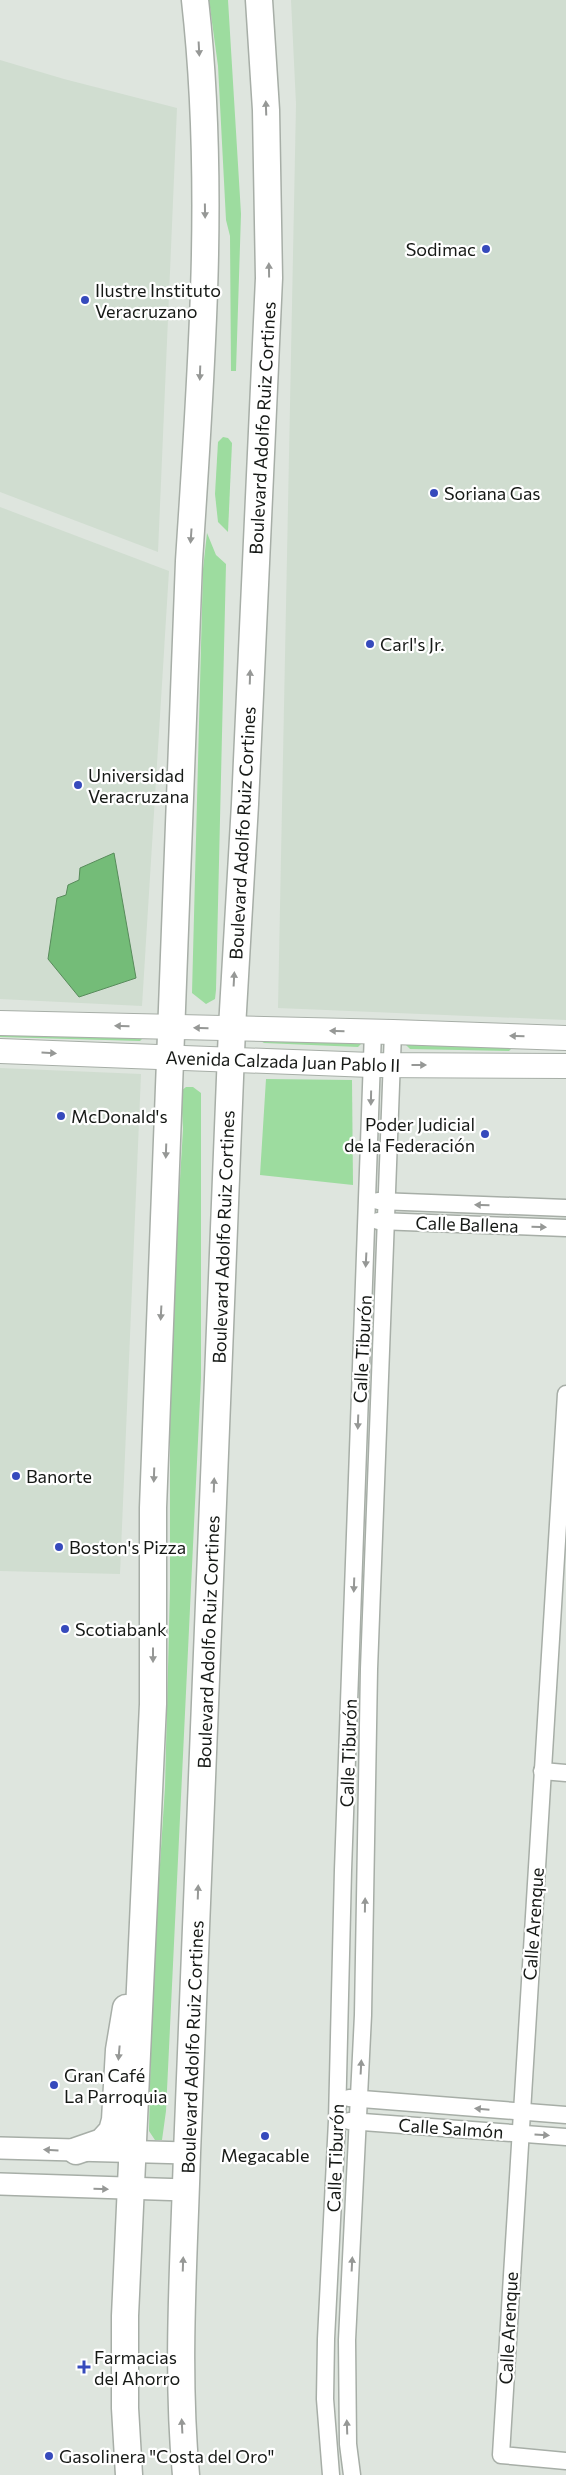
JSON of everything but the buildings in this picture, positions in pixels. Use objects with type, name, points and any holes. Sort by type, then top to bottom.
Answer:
[{"type":"main road","points":[[129,2475],[125,2408],[124,2316],[134,2152],[153,1704],[153,1492],[188,581],[198,414],[205,227],[204,121],[195,0]]},
{"type":"main road","name":"Boulevard Adolfo Ruiz Cortines","points":[[186,2475],[181,2426],[181,2326],[187,2153],[230,1059],[245,804],[269,278],[266,110],[259,0]]},
{"type":"main road","name":"Avenida Calzada Juan Pablo II","points":[[0,1023],[566,1038]]},
{"type":"main road","name":"Avenida Calzada Juan Pablo II","points":[[0,1051],[382,1065],[566,1066]]},
{"type":"main road","points":[[76,2151],[102,2142],[112,2131],[115,2120],[119,2050],[144,1919]]},
{"type":"street","name":"Calle Tiburón","points":[[331,2475],[325,2399],[337,2121],[359,1400],[368,1200],[382,1065],[383,1032]]},
{"type":"street","name":"Calle Tiburón","points":[[352,2475],[348,2444],[347,2340],[363,2006],[369,1669],[388,1201],[382,1065]]},
{"type":"street","name":"Calle Ballena","points":[[368,1200],[566,1208]]},
{"type":"street","name":"Calle Ballena","points":[[368,1221],[566,1228]]},
{"type":"street","name":"Calle Arenque","points":[[566,1394],[559,1637],[542,1771],[501,2455],[566,2461]]},
{"type":"street","points":[[359,1400],[380,1400]]},
{"type":"street","points":[[542,1771],[566,1773]]},
{"type":"street","name":"Calle Salmón","points":[[337,2098],[566,2115]]},
{"type":"street","name":"Calle Salmón","points":[[337,2121],[566,2137]]},
{"type":"street","points":[[0,2148],[187,2153]]},
{"type":"street","points":[[0,2184],[132,2190],[186,2190]]},
{"type":"shaded area","points":[[209,0],[228,0],[241,214],[236,371],[231,371],[230,236],[226,220],[218,66]]},
{"type":"shaded area","points":[[291,0],[566,0],[566,1020],[278,1008],[296,104]]},
{"type":"shaded area","name":"Ilustre Instituto Veracruzano","points":[[0,60],[64,79],[177,108],[158,552],[0,492]]},
{"type":"shaded area","points":[[223,437],[228,438],[232,443],[228,532],[218,522],[215,494],[218,442]]},
{"type":"shaded area","name":"Universidad Veracruzana","points":[[0,507],[169,571],[142,1006],[0,999]]},
{"type":"shaded area","points":[[207,533],[216,555],[226,564],[216,990],[215,999],[206,1004],[192,993],[203,569]]},
{"type":"shaded area","points":[[114,853],[136,978],[79,997],[48,959],[57,898],[66,895],[68,885],[79,880],[80,868]]},
{"type":"shaded area","points":[[0,1028],[144,1037],[140,1041],[0,1037]]},
{"type":"shaded area","points":[[359,1039],[362,1043],[358,1047],[264,1043],[259,1040]]},
{"type":"shaded area","points":[[411,1041],[509,1044],[512,1048],[509,1051],[410,1049],[406,1045]]},
{"type":"shaded area","points":[[0,1068],[141,1074],[120,1574],[0,1571]]},
{"type":"shaded area","points":[[266,1079],[352,1080],[353,1185],[260,1175]]},
{"type":"shaded area","points":[[186,1087],[193,1087],[201,1093],[201,1378],[166,2111],[162,2140],[155,2140],[149,2131],[152,1988],[165,1787],[170,1589],[170,1417],[174,1280],[183,1129],[181,1091]]},
{"type":"place","name":"Sodimac","points":[[486,249]]},
{"type":"place","name":"Ilustre Instituto Veracruzano","points":[[85,300]]},
{"type":"place","name":"Soriana Gas","points":[[434,493]]},
{"type":"place","name":"Carl's Jr.","points":[[370,644]]},
{"type":"place","name":"Universidad Veracruzana","points":[[78,785]]},
{"type":"place","name":"McDonald's","points":[[61,1116]]},
{"type":"place","name":"Poder Judicial de la Federación","points":[[485,1134]]},
{"type":"place","name":"Banorte","points":[[16,1476]]},
{"type":"place","name":"Boston's Pizza","points":[[59,1547]]},
{"type":"place","name":"Scotiabank","points":[[65,1629]]},
{"type":"place","name":"Gran Café La Parroquia","points":[[54,2085]]},
{"type":"place","name":"Megacable","points":[[265,2136]]},
{"type":"place","name":"Farmacias del Ahorro","points":[[84,2367]]},
{"type":"place","name":"Gasolinera \"Costa del Oro\"","points":[[49,2456]]}]
